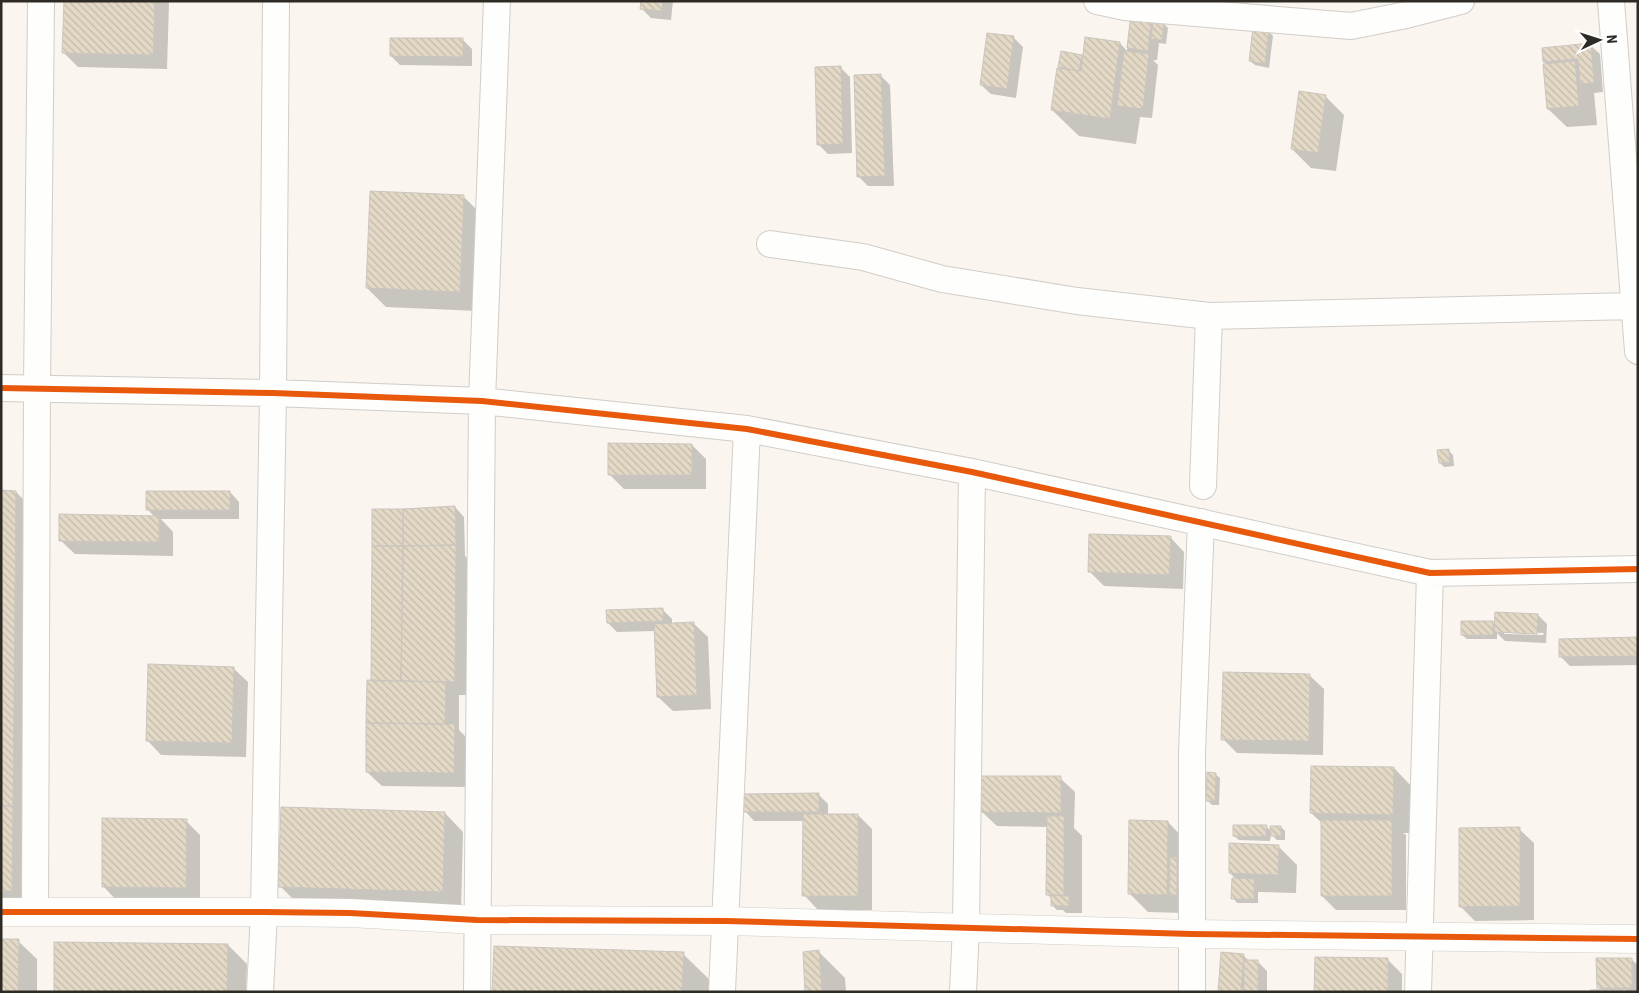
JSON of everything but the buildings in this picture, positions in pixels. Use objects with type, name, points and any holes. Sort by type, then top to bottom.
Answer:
[{"type":"street","points":[[34,911],[41,1]]},
{"type":"street","points":[[260,992],[264,912],[273,394],[276,1]]},
{"type":"street","points":[[477,992],[482,401],[497,1]]},
{"type":"street","points":[[1097,1],[1125,7],[1351,26],[1461,1]]},
{"type":"street","points":[[1611,1],[1632,211],[1634,306],[1638,351]]},
{"type":"street","points":[[770,244],[863,257],[951,280],[1077,301],[1209,316],[1634,306]]},
{"type":"street","points":[[1203,486],[1209,316]]},
{"type":"street","points":[[1,388],[482,401],[747,429],[972,472],[1430,572],[1638,569]]},
{"type":"street","points":[[722,992],[747,429]]},
{"type":"street","points":[[963,992],[966,927],[972,472]]},
{"type":"street","points":[[1192,992],[1192,752],[1201,522]]},
{"type":"street","points":[[1418,992],[1430,572]]},
{"type":"street","points":[[1,912],[264,912],[477,920],[726,921],[1192,934],[1419,935],[1638,939]]},
{"type":"cycle path","points":[[1,388],[273,393],[482,401],[747,429],[972,472],[1430,573],[1638,569]]},
{"type":"cycle path","points":[[1,912],[350,913],[477,920],[726,921],[1192,934],[1638,939]]}]
